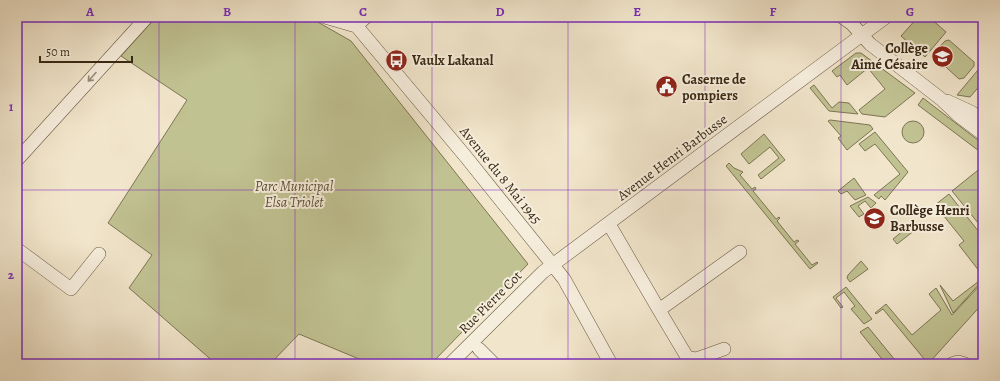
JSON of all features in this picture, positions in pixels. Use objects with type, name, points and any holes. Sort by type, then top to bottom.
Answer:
[{"type":"street","points":[[17,160],[147,17]]},
{"type":"street","points":[[325,17],[352,22],[366,17]]},
{"type":"street","points":[[842,17],[852,24],[870,44],[941,99],[959,116],[983,134]]},
{"type":"street","name":"Avenue Henri Barbusse","points":[[554,265],[886,17]]},
{"type":"street","name":"Avenue du 8 Mai 1945","points":[[352,22],[466,156],[554,265],[564,279],[611,364]]},
{"type":"street","points":[[941,99],[971,112],[983,121]]},
{"type":"street","points":[[609,224],[687,357],[696,359],[724,349]]},
{"type":"street","points":[[17,250],[72,288],[99,254]]},
{"type":"street","points":[[659,310],[740,252]]},
{"type":"street","name":"Rue Pierre Cot","points":[[450,364],[543,272],[554,265]]},
{"type":"street","points":[[479,349],[494,364]]},
{"type":"street","points":[[952,364],[958,362],[965,364]]},
{"type":"green space","name":"Parc Municipal Elsa Triolet","points":[[156,17],[309,17],[351,41],[528,264],[431,364],[371,364],[299,334],[270,364],[216,364],[129,288],[152,255],[108,223],[187,100],[121,56]]},
{"type":"green space","points":[[918,17],[929,17],[946,32],[925,57],[901,36]]},
{"type":"green space","points":[[949,40],[974,62],[974,66],[964,78],[959,79],[935,57],[934,53],[945,41]]},
{"type":"green space","points":[[856,53],[861,53],[915,93],[885,117],[862,114],[859,110],[885,89],[868,68],[847,85],[840,75],[837,77],[832,71]]},
{"type":"green space","points":[[983,64],[983,82],[970,97],[957,95]]},
{"type":"green space","points":[[814,85],[832,108],[839,102],[849,103],[858,114],[829,111],[810,88]]},
{"type":"green space","points":[[923,98],[983,144],[983,154],[918,105]]},
{"type":"green space","points":[[828,121],[870,125],[873,129],[847,150],[838,138],[841,136]]},
{"type":"green space","points":[[913,121],[917,122],[923,128],[923,136],[917,142],[913,143],[909,142],[903,136],[902,132],[903,128],[909,122]]},
{"type":"green space","points":[[875,132],[908,172],[885,200],[881,196],[879,199],[874,195],[900,174],[875,144],[865,151],[859,144]]},
{"type":"green space","points":[[764,134],[785,160],[761,179],[758,175],[779,158],[770,147],[749,164],[741,154]]},
{"type":"green space","points":[[729,163],[734,168],[743,172],[740,175],[752,189],[755,187],[756,189],[753,191],[776,219],[779,217],[780,218],[777,221],[794,242],[797,240],[799,241],[795,244],[812,265],[817,262],[818,263],[810,269],[726,166]]},
{"type":"green space","points":[[982,167],[983,169],[983,229],[952,191]]},
{"type":"green space","points":[[854,178],[866,195],[855,200],[847,191],[841,194],[838,191]]},
{"type":"green space","points":[[949,194],[983,237],[983,276],[959,245],[964,241],[935,205]]},
{"type":"green space","points":[[868,197],[876,203],[871,208],[865,201],[858,206],[864,214],[859,217],[850,206]]},
{"type":"green space","points":[[915,221],[919,227],[897,244],[893,239]]},
{"type":"green space","points":[[861,261],[868,269],[850,282],[847,278],[848,275]]},
{"type":"green space","points":[[983,278],[983,280],[953,313],[940,285],[953,301]]},
{"type":"green space","points":[[983,282],[983,303],[928,364],[920,364],[925,360],[883,309],[876,314],[875,313],[886,304],[912,335],[941,310],[929,294],[936,288],[952,315]]},
{"type":"green space","points":[[846,287],[872,319],[864,324],[851,309],[855,306],[844,292],[836,298],[843,307],[841,308],[833,297]]},
{"type":"green space","points":[[868,327],[895,360],[892,362],[894,364],[886,364],[860,332]]},
{"type":"place","name":"Collège Aimé Césaire","points":[[943,56]]},
{"type":"place","name":"Vaulx Lakanal","points":[[397,60]]},
{"type":"place","name":"Caserne de pompiers","points":[[667,87]]},
{"type":"place","name":"Collège Henri Barbusse","points":[[875,218]]}]
